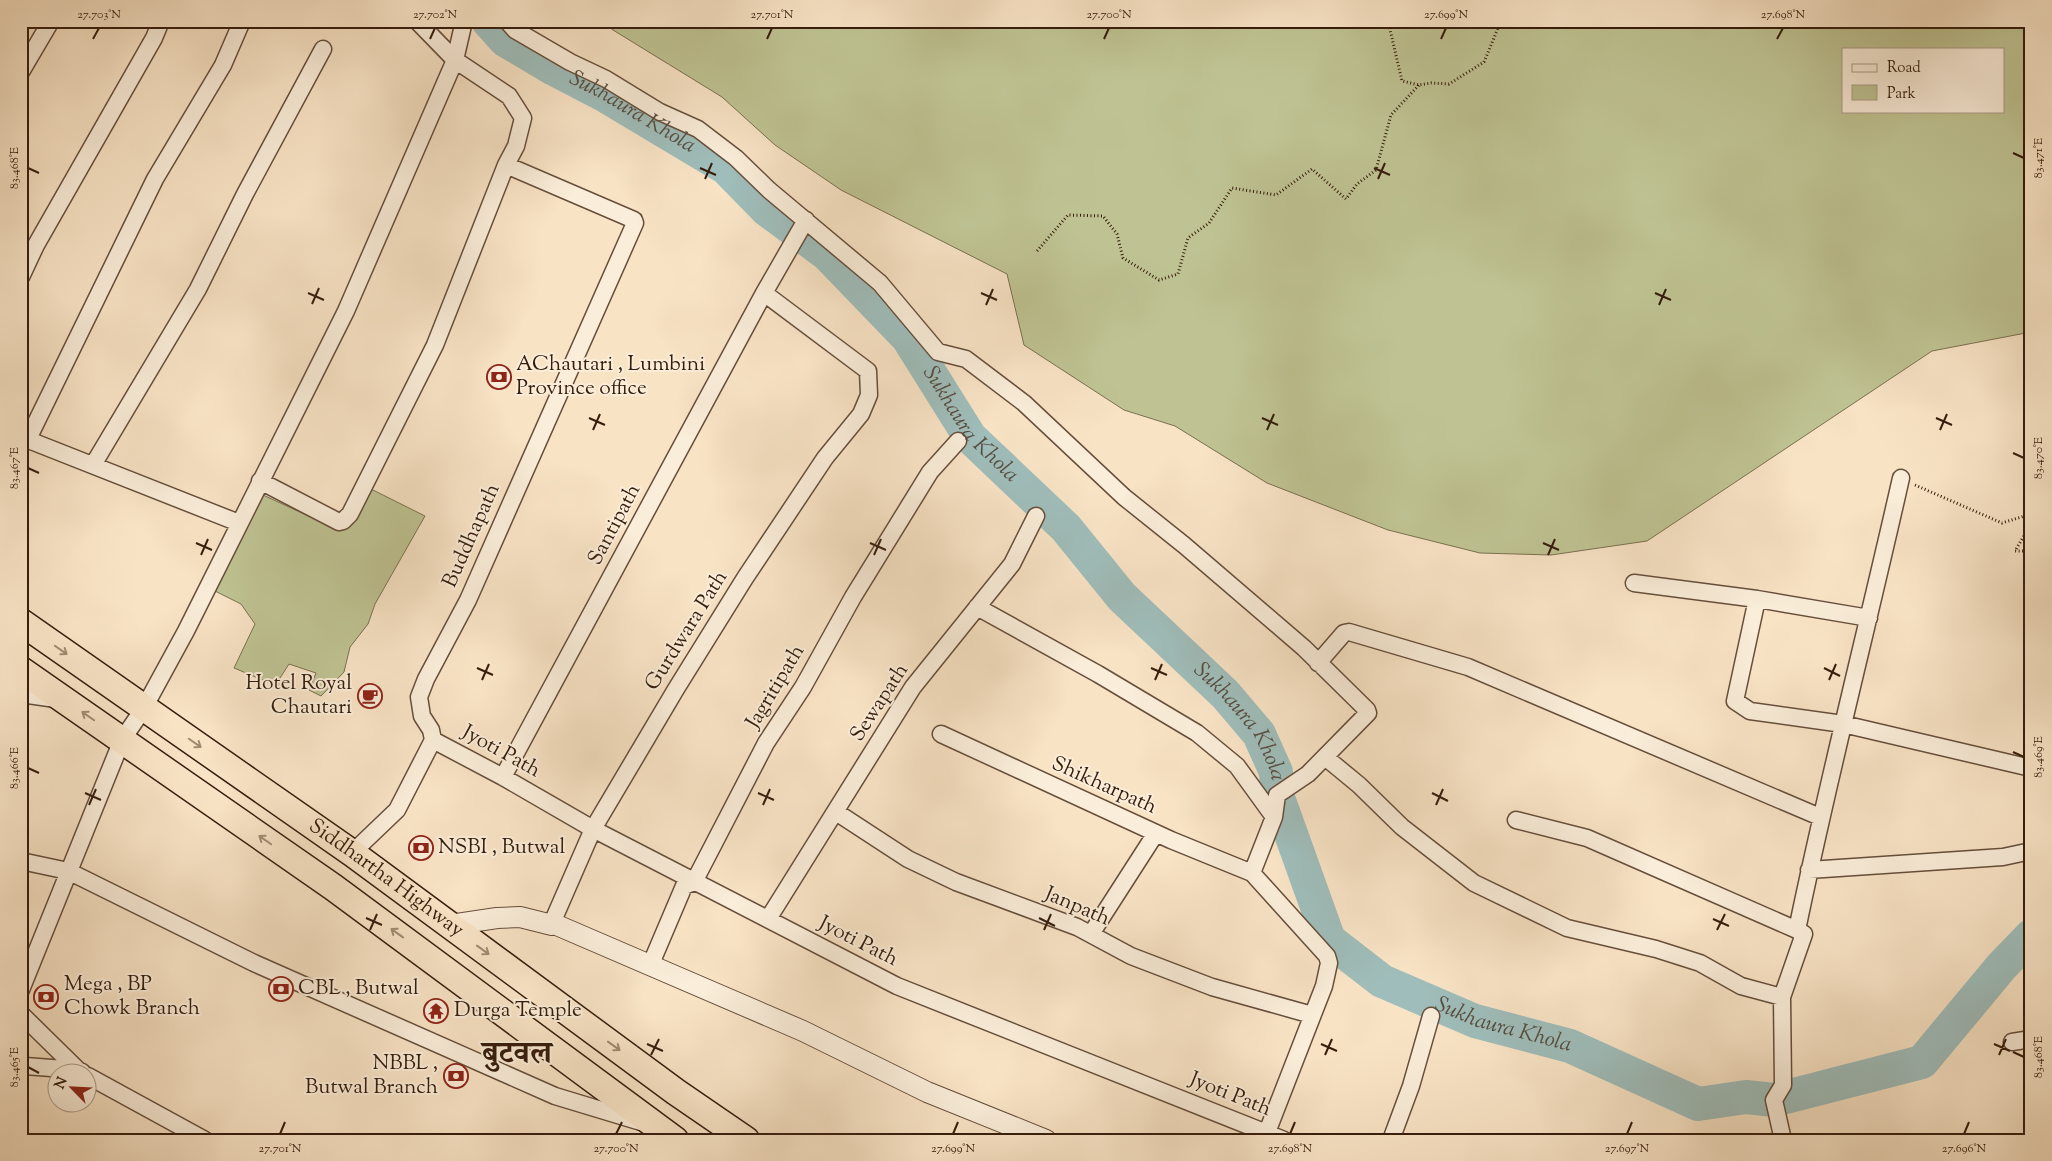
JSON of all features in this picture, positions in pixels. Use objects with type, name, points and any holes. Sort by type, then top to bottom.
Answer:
[{"type":"highway","name":"Siddhartha Highway","points":[[21,622],[352,853],[676,1092],[746,1140]]},
{"type":"highway","name":"Siddhartha Highway","points":[[21,670],[425,953],[666,1133]]},
{"type":"highway","points":[[425,953],[450,925]]},
{"type":"street","points":[[21,72],[51,21]]},
{"type":"street","points":[[21,277],[36,245],[154,38],[161,21]]},
{"type":"street","points":[[239,523],[24,438],[155,179],[223,65],[242,21]]},
{"type":"street","points":[[260,481],[339,522],[348,517],[435,346],[506,165],[516,146],[523,118],[509,96],[454,60],[416,21]]},
{"type":"street","points":[[507,21],[515,30],[570,62],[606,79],[660,112],[698,129],[736,158],[769,190],[880,283],[938,352],[966,359],[1024,403],[1124,497],[1304,648],[1368,711],[1308,774],[1277,795],[1274,817],[1252,873],[1327,956],[1329,963],[1324,986],[1266,1136]]},
{"type":"street","points":[[21,990],[122,740],[144,708],[186,631],[346,311],[454,60],[463,22]]},
{"type":"street","points":[[93,465],[198,289],[245,194],[323,49]]},
{"type":"street","name":"Buddhapath","points":[[433,740],[431,730],[422,716],[420,697],[426,680],[468,600],[634,227],[634,220],[506,165]]},
{"type":"street","name":"Santipath","points":[[503,777],[764,293],[806,220]]},
{"type":"street","name":"Gurdwara Path","points":[[552,924],[593,829],[676,689],[745,578],[825,458],[861,414],[869,395],[868,371],[764,293]]},
{"type":"street","name":"Jagritipath","points":[[650,966],[684,886],[694,882],[766,743],[803,686],[853,597],[930,472],[958,440]]},
{"type":"street","points":[[1796,930],[1820,817],[1901,478]]},
{"type":"street","name":"Sewapath","points":[[768,920],[913,687],[1012,564],[1036,516]]},
{"type":"street","points":[[1634,583],[1757,599],[1869,618]]},
{"type":"street","points":[[1757,599],[1735,701],[1750,711],[1843,724],[2031,768]]},
{"type":"street","points":[[977,607],[1106,679],[1197,733],[1237,766],[1274,817]]},
{"type":"street","points":[[1318,663],[1344,633],[1348,632],[1468,667],[1820,817]]},
{"type":"street","points":[[21,694],[66,701]]},
{"type":"street","name":"Shikharpath","points":[[941,734],[1156,833],[1252,873]]},
{"type":"street","points":[[352,853],[397,810],[433,740]]},
{"type":"street","name":"Jyoti Path","points":[[433,740],[503,777],[593,829],[897,986],[1266,1136],[1284,1140]]},
{"type":"street","points":[[1325,757],[1402,827],[1474,883],[1567,928],[1656,949],[1700,963],[1741,986],[1782,997]]},
{"type":"street","name":"Janpath","points":[[836,812],[908,859],[956,882],[1077,927],[1132,956],[1212,987],[1312,1015]]},
{"type":"street","points":[[1516,820],[1587,838],[1804,934],[1782,997],[1783,1085],[1774,1100],[1783,1140]]},
{"type":"street","points":[[1092,934],[1156,833]]},
{"type":"street","points":[[1809,870],[2002,857],[2031,851]]},
{"type":"street","points":[[21,861],[68,871],[254,963],[555,1096],[666,1133]]},
{"type":"street","points":[[450,925],[496,918],[520,917],[552,924],[803,1031],[928,1092],[1046,1140]]},
{"type":"street","points":[[21,1014],[74,1064]]},
{"type":"street","points":[[1391,1140],[1411,1086],[1431,1016]]},
{"type":"street","points":[[2012,1042],[2031,1039]]},
{"type":"street","points":[[22,1069],[48,1071]]},
{"type":"street","points":[[98,1081],[205,1140]]},
{"type":"path","points":[[1388,21],[1402,81],[1419,85],[1431,83],[1449,84],[1484,62],[1501,21]]},
{"type":"path","points":[[1037,251],[1068,215],[1103,216],[1117,234],[1122,258],[1160,280],[1178,274],[1188,238],[1209,223],[1232,188],[1276,195],[1312,169],[1346,199],[1356,184],[1376,170],[1391,115],[1419,85]]},
{"type":"path","points":[[1901,478],[2002,523],[2031,514]]},
{"type":"path","points":[[2031,524],[2015,551],[2031,551]]},
{"type":"green space","points":[[602,21],[2031,21],[2031,332],[1932,351],[1647,541],[1551,555],[1480,553],[1388,530],[1267,483],[1175,426],[1124,410],[1024,345],[1007,274],[841,190],[775,145],[722,97],[613,30]]},
{"type":"green space","points":[[371,489],[425,516],[375,604],[368,624],[350,647],[344,672],[321,696],[309,690],[316,673],[289,664],[280,678],[278,689],[270,683],[234,668],[255,624],[241,604],[213,590],[263,495],[339,530],[357,519]]},
{"type":"waterway","name":"Sukhaura Khola","points":[[488,21],[505,40],[554,69],[604,95],[726,168],[766,209],[827,254],[908,338],[970,437],[1066,528],[1122,597],[1225,694],[1259,734],[1276,772],[1277,795],[1329,940],[1382,981],[1475,1021],[1570,1046],[1698,1104],[1746,1097],[1774,1100],[1922,1062],[2001,967],[2031,936]]},
{"type":"place","name":"AChautari , Lumbini Province office","points":[[499,377]]},
{"type":"place","name":"Hotel Royal Chautari","points":[[370,696]]},
{"type":"place","name":"NSBI , Butwal","points":[[421,848]]},
{"type":"place","name":"CBL , Butwal","points":[[281,989]]},
{"type":"place","name":"Mega , BP Chowk Branch","points":[[46,997]]},
{"type":"place","name":"Durga Temple","points":[[436,1011]]},
{"type":"place","name":"NBBL , Butwal Branch","points":[[456,1076]]},
{"type":"district","name":"बुटवल","points":[[517,1055]]}]
